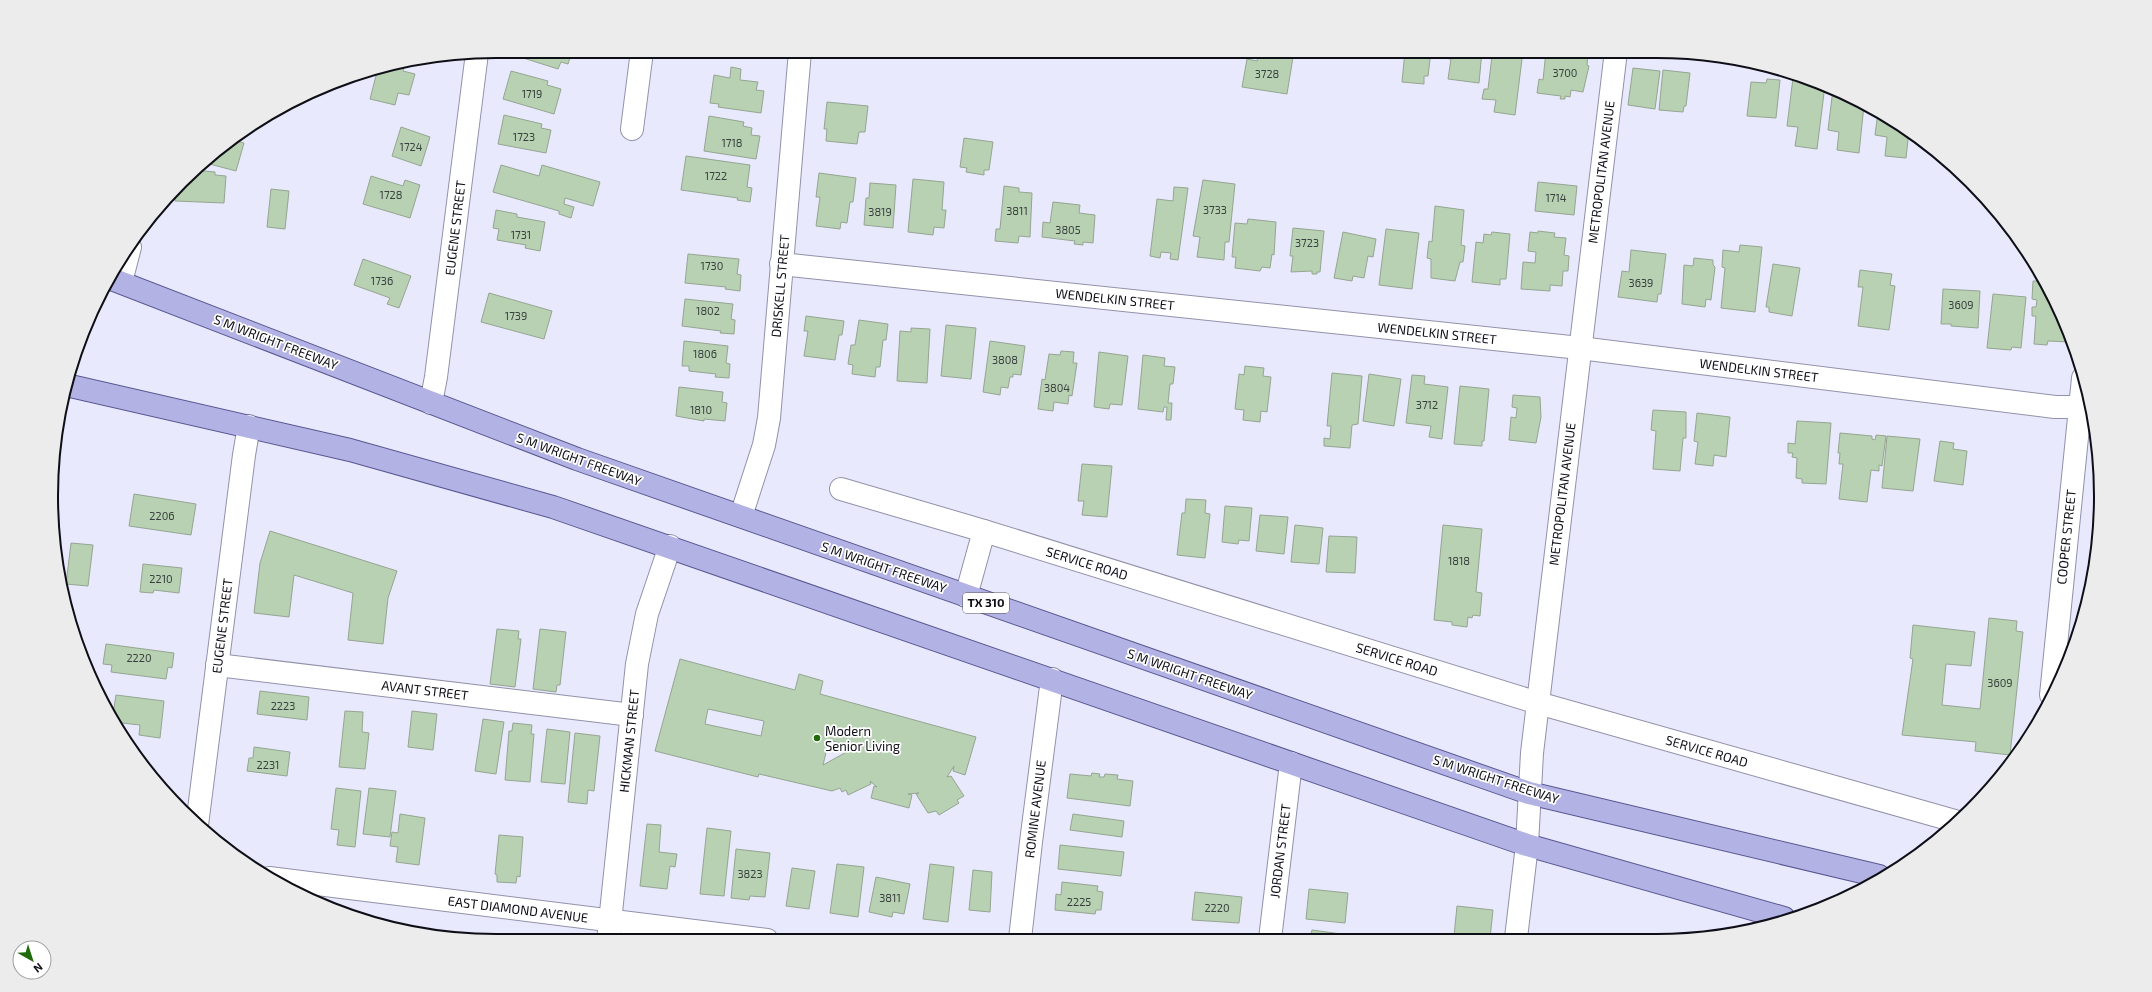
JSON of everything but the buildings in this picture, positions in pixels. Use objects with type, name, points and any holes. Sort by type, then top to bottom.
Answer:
[{"type":"main road","name":"S M WRIGHT FREEWAY","points":[[115,280],[577,459],[1529,793],[1875,875]]},
{"type":"main road","points":[[72,386],[350,450],[553,507],[670,546],[1527,845],[1773,918]]},
{"type":"street","points":[[632,129],[641,58]]},
{"type":"street","name":"DRISKELL STREET","points":[[741,516],[753,485],[768,425],[799,58]]},
{"type":"street","name":"METROPOLITAN AVENUE","points":[[1516,934],[1527,845],[1529,793],[1538,703],[1615,58]]},
{"type":"street","name":"EUGENE STREET","points":[[431,403],[437,370],[476,59]]},
{"type":"street","name":"WENDELKIN STREET","points":[[781,264],[1580,348],[2055,407],[2085,407]]},
{"type":"street","name":"COOPER STREET","points":[[2053,682],[2086,410]]},
{"type":"street","name":"EUGENE STREET","points":[[198,817],[244,455],[249,426]]},
{"type":"street","name":"SERVICE ROAD","points":[[841,489],[984,531],[1538,703],[1951,820]]},
{"type":"street","points":[[966,596],[984,531]]},
{"type":"street","name":"HICKMAN STREET","points":[[609,931],[637,664],[647,614],[670,546]]},
{"type":"street","name":"AVANT STREET","points":[[217,665],[632,715]]},
{"type":"street","name":"ROMINE AVENUE","points":[[1021,934],[1034,812],[1052,679]]},
{"type":"street","name":"JORDAN STREET","points":[[1271,934],[1291,763]]},
{"type":"street","name":"EAST DIAMOND AVENUE","points":[[288,881],[609,931],[662,934]]},
{"type":"place","name":"Modern Senior Living","points":[[817,738]]}]
